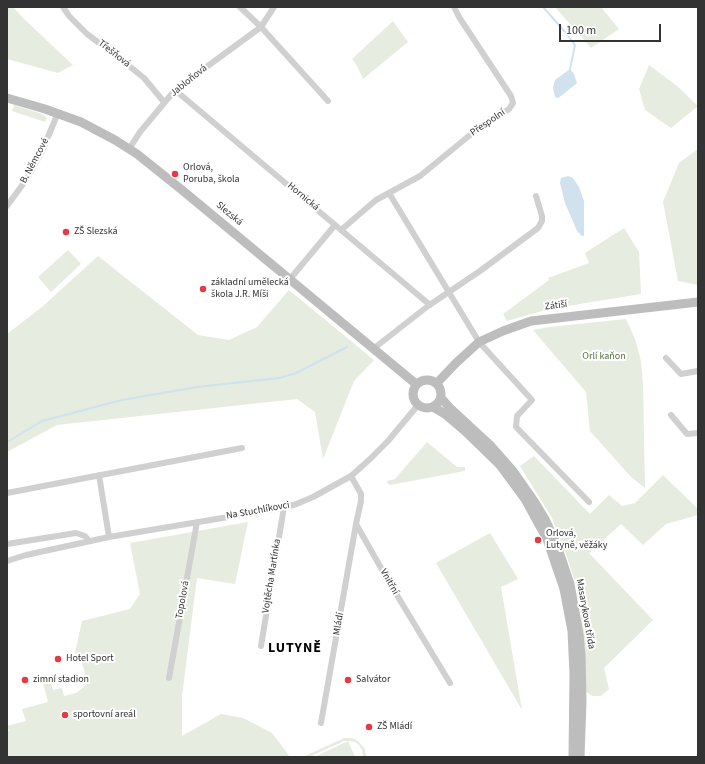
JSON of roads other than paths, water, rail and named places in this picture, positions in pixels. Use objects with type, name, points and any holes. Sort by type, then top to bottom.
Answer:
[{"type":"street","name":"Třešňová","points":[[63,7],[69,16],[88,34],[144,78],[164,102]]},
{"type":"street","points":[[240,7],[261,27],[328,101]]},
{"type":"street","name":"Jabloňová","points":[[129,149],[140,132],[175,90],[261,27],[272,13],[274,7]]},
{"type":"street","name":"Přespolní","points":[[341,230],[376,200],[420,176],[470,135],[509,109],[513,103],[511,96],[454,7]]},
{"type":"street","name":"Hornická","points":[[175,90],[430,305]]},
{"type":"street","name":"Slezská","points":[[7,98],[58,113],[91,127],[129,149],[171,180],[416,384]]},
{"type":"street","name":"B. Němcové","points":[[7,206],[29,174],[42,151],[58,113]]},
{"type":"street","points":[[389,193],[479,342],[532,400],[517,416],[516,427],[589,502]]},
{"type":"street","points":[[373,349],[430,305],[538,228],[542,221],[542,216],[536,196]]},
{"type":"street","points":[[290,279],[335,225]]},
{"type":"street","name":"Zátiší","points":[[437,383],[479,342],[503,331],[531,321],[698,302]]},
{"type":"street","points":[[666,358],[681,374],[698,371]]},
{"type":"street","points":[[428,379],[437,383],[441,390],[441,398],[438,402],[433,407],[425,408],[418,405],[412,393],[416,384],[428,379]]},
{"type":"street","name":"Masarykova třída","points":[[441,398],[490,445],[513,471],[538,507],[556,543],[570,584],[579,634],[582,701],[580,757]]},
{"type":"street","name":"Na Stuchlíkovci","points":[[7,561],[26,555],[109,537],[294,505],[313,497],[351,476],[388,441],[418,405]]},
{"type":"street","name":"Masarykova třída","points":[[433,407],[445,414],[465,431],[500,465],[525,499],[547,539],[564,589],[572,631],[574,674],[573,757]]},
{"type":"street","points":[[671,415],[688,434],[698,433]]},
{"type":"street","points":[[7,493],[242,448]]},
{"type":"street","points":[[98,476],[109,537]]},
{"type":"street","points":[[351,476],[362,494],[356,524]]},
{"type":"street","name":"Vojtěcha Martínka","points":[[261,646],[284,507]]},
{"type":"street","name":"Topolová","points":[[169,678],[197,522]]},
{"type":"street","name":"Vnitřní","points":[[356,524],[450,683]]},
{"type":"street","name":"Mládí","points":[[321,723],[356,524]]},
{"type":"street","points":[[7,544],[76,533],[85,536],[89,541]]},
{"type":"water","points":[[570,69],[574,74],[577,83],[558,98],[555,97],[553,88],[555,80]]},
{"type":"water","points":[[568,176],[573,178],[579,187],[584,201],[584,236],[577,231],[565,203],[560,183],[561,178]]},
{"type":"waterway","points":[[543,7],[575,45],[570,69]]},
{"type":"waterway","points":[[7,442],[42,421],[122,400],[197,387],[279,378],[296,373],[347,347]]},
{"type":"place","name":"Orlová, Poruba, škola","points":[[175,174]]},
{"type":"place","name":"ZŠ Slezská","points":[[66,232]]},
{"type":"place","name":"základní umělecká škola J.R. Míši","points":[[203,289]]},
{"type":"place","name":"Orlová, Lutyně, věžáky","points":[[538,540]]},
{"type":"place","name":"Hotel Sport","points":[[58,659]]},
{"type":"place","name":"zimní stadion","points":[[25,680]]},
{"type":"place","name":"Salvátor","points":[[348,680]]},
{"type":"place","name":"sportovní areál","points":[[65,715]]},
{"type":"place","name":"ZŠ Mládí","points":[[369,727]]},
{"type":"district","name":"LUTYNĚ","points":[[295,649]]},
{"type":"park label","name":"Orlí kaňon","points":[[604,357]]}]
